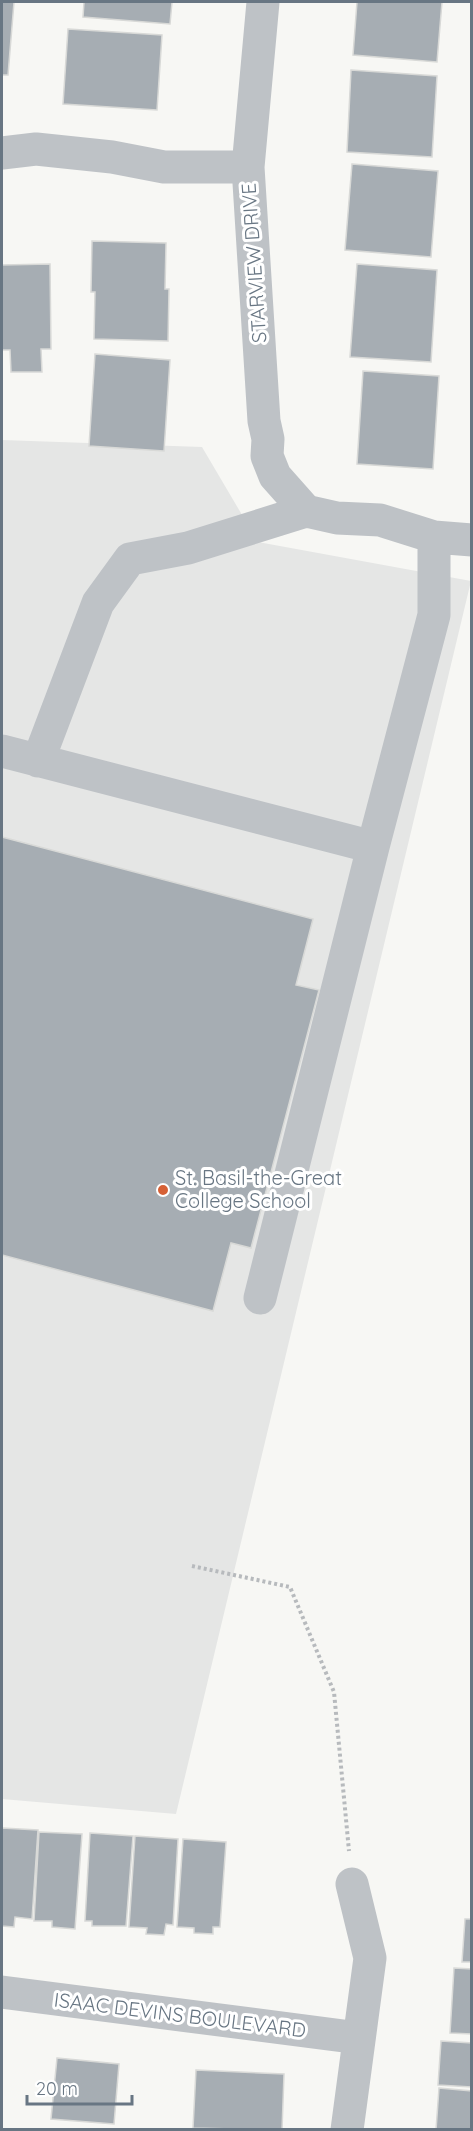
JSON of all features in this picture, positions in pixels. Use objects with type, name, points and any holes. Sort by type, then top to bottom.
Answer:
[{"type":"street","name":"STARVIEW DRIVE","points":[[263,2],[248,167],[264,421],[268,439],[267,456],[275,476],[306,511]]},
{"type":"street","points":[[2,153],[36,149],[112,157],[164,167],[248,167]]},
{"type":"street","points":[[38,761],[98,603],[130,559],[188,548],[306,511],[337,518],[380,520],[434,537],[471,540]]},
{"type":"street","points":[[260,1298],[373,847],[434,615],[434,537]]},
{"type":"street","points":[[2,752],[373,847]]},
{"type":"street","points":[[347,2130],[370,1958],[352,1884]]},
{"type":"street","name":"ISAAC DEVINS BOULEVARD","points":[[2,1992],[359,2038]]},
{"type":"path","points":[[192,1566],[290,1587],[334,1692],[352,1884]]},
{"type":"shaded area","name":"St. Basil-the-Great College School","points":[[2,440],[202,447],[258,542],[471,581],[176,1814],[2,1799]]},
{"type":"building","points":[[2,2],[14,2],[8,75],[2,75]]},
{"type":"building","points":[[84,2],[172,2],[170,24],[83,17]]},
{"type":"building","points":[[357,2],[442,2],[437,62],[353,55]]},
{"type":"building","points":[[68,29],[162,35],[157,110],[63,104]]},
{"type":"building","points":[[351,70],[437,76],[432,157],[347,152]]},
{"type":"building","points":[[352,164],[438,171],[431,257],[345,250]]},
{"type":"building","points":[[92,241],[166,243],[165,289],[169,289],[168,341],[94,339],[95,292],[91,292]]},
{"type":"building","points":[[50,264],[51,349],[41,349],[42,372],[11,372],[10,350],[2,350],[2,265]]},
{"type":"building","points":[[357,264],[437,270],[431,362],[350,357]]},
{"type":"building","points":[[95,354],[170,360],[164,451],[89,446]]},
{"type":"building","points":[[363,371],[439,376],[433,469],[357,464]]},
{"type":"building","points":[[2,837],[313,919],[296,985],[319,990],[251,1248],[231,1243],[213,1311],[2,1255]]},
{"type":"building","points":[[2,1828],[38,1830],[32,1919],[15,1917],[14,1927],[2,1926]]},
{"type":"building","points":[[39,1832],[82,1834],[75,1929],[52,1927],[52,1921],[34,1921]]},
{"type":"building","points":[[90,1833],[133,1836],[126,1926],[92,1926],[92,1921],[85,1921]]},
{"type":"building","points":[[135,1836],[178,1839],[173,1925],[166,1924],[164,1935],[146,1934],[147,1928],[129,1927]]},
{"type":"building","points":[[183,1839],[226,1842],[220,1927],[213,1927],[213,1934],[194,1933],[194,1928],[177,1927]]},
{"type":"building","points":[[465,1919],[472,1919],[472,1962],[462,1962]]},
{"type":"building","points":[[454,1968],[472,1969],[472,2034],[450,2033]]},
{"type":"building","points":[[441,2041],[472,2043],[472,2087],[438,2085]]},
{"type":"building","points":[[57,2058],[119,2064],[114,2124],[51,2119]]},
{"type":"building","points":[[196,2070],[284,2074],[282,2130],[193,2128]]},
{"type":"building","points":[[439,2088],[472,2091],[472,2130],[436,2130]]},
{"type":"place","name":"St. Basil-the-Great College School","points":[[163,1190]]}]
